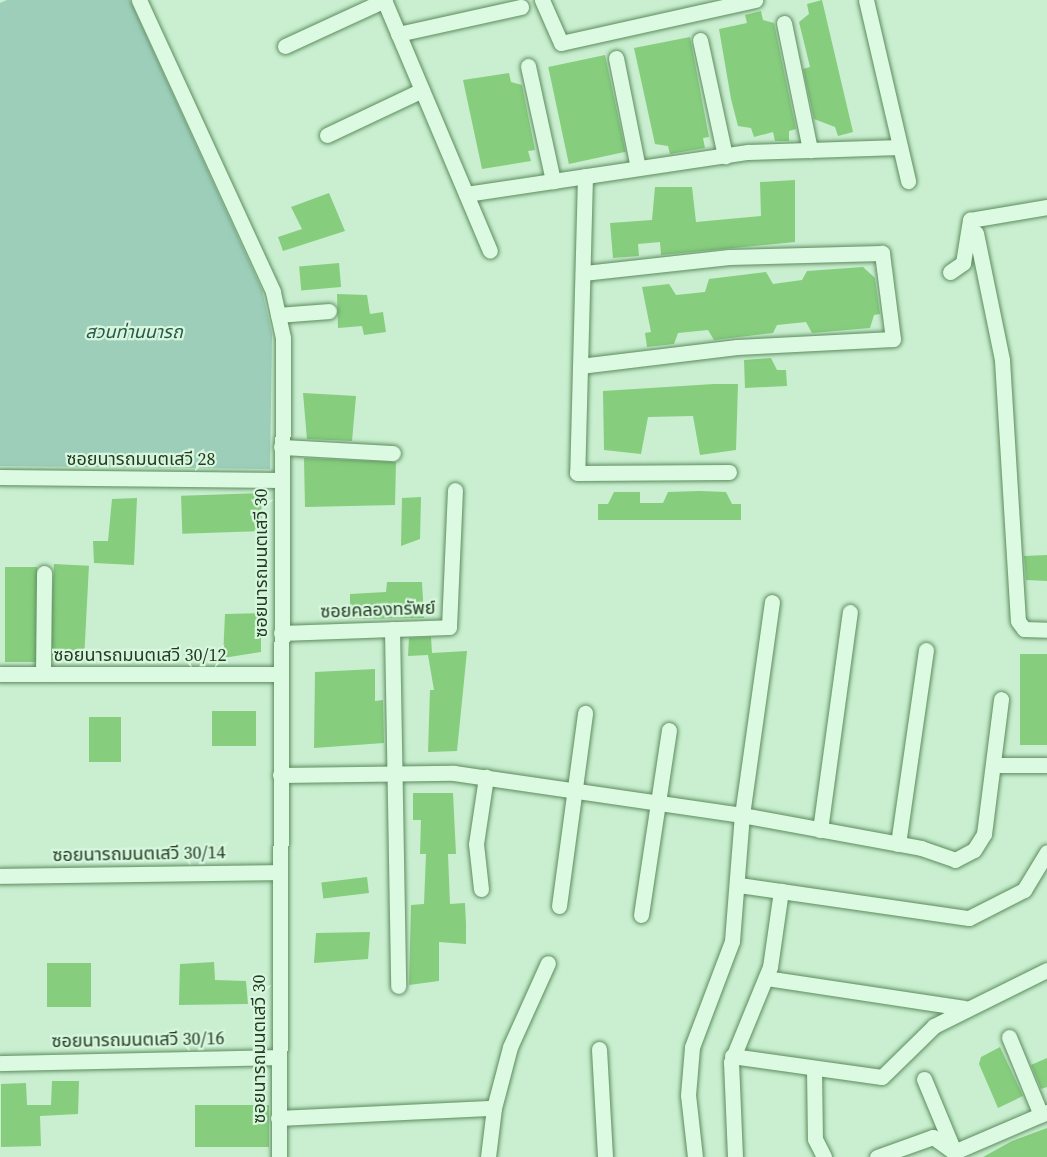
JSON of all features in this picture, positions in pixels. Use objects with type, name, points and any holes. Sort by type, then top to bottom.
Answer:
[{"type":"street","name":"ซอยนารถมนตเสวี 30","points":[[139,0],[273,292],[284,338],[276,1057],[279,1157]]},
{"type":"street","points":[[285,46],[384,0],[490,251]]},
{"type":"street","points":[[542,0],[561,43],[755,0]]},
{"type":"street","points":[[866,0],[908,181]]},
{"type":"street","points":[[398,34],[521,7]]},
{"type":"street","points":[[784,23],[810,150]]},
{"type":"street","points":[[700,40],[725,156]]},
{"type":"street","points":[[616,58],[638,168]]},
{"type":"street","points":[[528,66],[554,181]]},
{"type":"street","points":[[327,135],[422,90]]},
{"type":"street","points":[[466,194],[725,156],[900,147]]},
{"type":"street","points":[[585,176],[577,473],[729,472]]},
{"type":"street","points":[[950,272],[963,263],[970,220],[1047,207]]},
{"type":"street","points":[[976,233],[1002,360],[1018,621],[1024,629],[1047,630]]},
{"type":"street","points":[[580,366],[737,347],[893,339],[882,253],[729,257],[583,273]]},
{"type":"street","points":[[278,315],[329,311]]},
{"type":"street","points":[[281,447],[393,453]]},
{"type":"street","name":"ซอยนารถมนตเสวี 28","points":[[0,477],[281,480]]},
{"type":"street","name":"ซอยคลองทรัพย์","points":[[281,633],[449,627],[455,490]]},
{"type":"street","points":[[43,674],[44,573]]},
{"type":"street","points":[[695,1157],[688,1095],[692,1047],[729,952],[739,885],[742,815],[772,602]]},
{"type":"street","points":[[820,830],[850,612]]},
{"type":"street","points":[[392,629],[398,986]]},
{"type":"street","points":[[898,844],[926,650]]},
{"type":"street","name":"ซอยนารถมนตเสวี 30/12","points":[[0,674],[279,674]]},
{"type":"street","points":[[280,775],[394,774],[486,777],[742,815],[898,844],[955,860],[974,850],[984,834],[1001,699]]},
{"type":"street","points":[[559,906],[585,713]]},
{"type":"street","points":[[641,915],[669,730]]},
{"type":"street","points":[[993,765],[1047,765]]},
{"type":"street","points":[[481,889],[476,844],[486,777]]},
{"type":"street","points":[[739,885],[969,918],[1024,890],[1047,852]]},
{"type":"street","name":"ซอยนารถมนตเสวี 30/14","points":[[0,876],[279,872]]},
{"type":"street","points":[[735,1157],[732,1056],[766,978],[781,891]]},
{"type":"street","points":[[488,1157],[494,1108],[510,1047],[548,963]]},
{"type":"street","points":[[732,1056],[882,1077],[919,1038],[964,1008],[1047,970]]},
{"type":"street","points":[[766,978],[964,1008]]},
{"type":"street","points":[[954,1152],[1044,1114],[1009,1037]]},
{"type":"street","points":[[599,1050],[605,1157]]},
{"type":"street","name":"ซอยนารถมนตเสวี 30/16","points":[[0,1063],[276,1057]]},
{"type":"street","points":[[814,1069],[815,1139],[824,1157]]},
{"type":"street","points":[[924,1079],[954,1152]]},
{"type":"street","points":[[278,1118],[494,1108]]},
{"type":"street","points":[[877,1157],[933,1137],[954,1152]]},
{"type":"green space","name":"สวนท่านนารถ","points":[[7,0],[130,0],[262,290],[272,334],[270,469],[0,466],[0,3]]},
{"type":"building","points":[[822,0],[853,132],[838,136],[835,127],[814,119],[803,69],[810,67],[799,22],[809,14],[807,4]]},
{"type":"building","points":[[761,11],[763,20],[774,23],[796,129],[789,131],[789,141],[775,141],[773,132],[754,137],[751,128],[738,126],[731,99],[719,29],[747,23],[745,15]]},
{"type":"building","points":[[690,37],[709,137],[703,138],[705,148],[670,154],[668,146],[655,144],[634,48]]},
{"type":"building","points":[[605,55],[626,152],[569,164],[548,67]]},
{"type":"building","points":[[509,73],[511,82],[522,85],[535,150],[528,151],[531,161],[482,169],[463,80]]},
{"type":"building","points":[[795,180],[795,242],[661,255],[660,242],[638,244],[639,256],[613,258],[610,223],[652,220],[655,187],[692,187],[696,222],[761,216],[760,182]]},
{"type":"building","points":[[329,193],[345,231],[283,251],[278,237],[302,229],[291,207]]},
{"type":"building","points":[[339,263],[341,287],[301,290],[299,266]]},
{"type":"building","points":[[863,267],[875,278],[880,314],[874,315],[870,328],[812,333],[806,322],[777,325],[773,333],[714,340],[708,330],[678,333],[674,344],[647,347],[645,333],[651,332],[642,287],[669,284],[676,295],[705,292],[709,279],[766,272],[773,284],[802,280],[807,271]]},
{"type":"building","points":[[337,294],[367,295],[370,314],[383,312],[386,332],[364,335],[362,326],[338,328]]},
{"type":"building","points":[[771,358],[777,370],[786,370],[787,386],[745,388],[744,360]]},
{"type":"building","points":[[738,384],[736,450],[700,455],[693,416],[648,417],[641,454],[604,450],[603,391]]},
{"type":"building","points":[[303,393],[356,396],[352,441],[307,439]]},
{"type":"building","points":[[304,458],[396,462],[395,505],[305,507]]},
{"type":"building","points":[[614,492],[640,492],[640,503],[663,503],[668,492],[726,492],[732,504],[741,504],[741,520],[598,520],[598,504],[608,504]]},
{"type":"building","points":[[261,493],[262,531],[182,534],[181,496]]},
{"type":"building","points":[[421,497],[420,539],[401,546],[402,498]]},
{"type":"building","points":[[137,498],[134,565],[94,563],[93,541],[108,541],[112,499]]},
{"type":"building","points":[[1047,555],[1047,581],[1026,580],[1024,556]]},
{"type":"building","points":[[54,564],[89,566],[84,662],[49,660]]},
{"type":"building","points":[[5,567],[37,567],[37,662],[5,662]]},
{"type":"building","points":[[387,582],[422,582],[424,618],[350,619],[350,594],[386,592]]},
{"type":"building","points":[[261,613],[261,652],[223,658],[225,614]]},
{"type":"building","points":[[431,637],[432,653],[467,651],[457,751],[428,752],[430,690],[434,690],[428,655],[408,656],[409,638]]},
{"type":"building","points":[[1020,654],[1047,654],[1047,745],[1020,745]]},
{"type":"building","points":[[375,669],[375,701],[383,700],[384,743],[314,748],[315,672]]},
{"type":"building","points":[[212,711],[256,711],[256,746],[212,746]]},
{"type":"building","points":[[89,717],[121,717],[121,762],[89,762]]},
{"type":"building","points":[[413,793],[453,793],[456,854],[448,854],[450,904],[465,903],[466,944],[439,942],[439,981],[409,985],[411,905],[424,904],[426,854],[420,854],[421,820],[413,820]]},
{"type":"building","points":[[367,877],[369,893],[323,898],[321,883]]},
{"type":"building","points":[[370,932],[368,959],[314,963],[316,933]]},
{"type":"building","points":[[214,962],[215,980],[246,981],[248,1004],[179,1005],[180,964]]},
{"type":"building","points":[[47,963],[91,963],[91,1007],[47,1007]]},
{"type":"building","points":[[1000,1047],[1023,1096],[998,1108],[979,1064],[981,1057]]},
{"type":"building","points":[[1047,1058],[1047,1087],[1041,1089],[1031,1065]]},
{"type":"building","points":[[52,1081],[79,1081],[78,1114],[40,1116],[41,1146],[1,1147],[1,1084],[26,1083],[27,1105],[51,1105]]},
{"type":"building","points":[[195,1105],[269,1105],[269,1147],[195,1147]]},
{"type":"building","points":[[1047,1128],[1047,1157],[983,1157],[1012,1141]]}]
